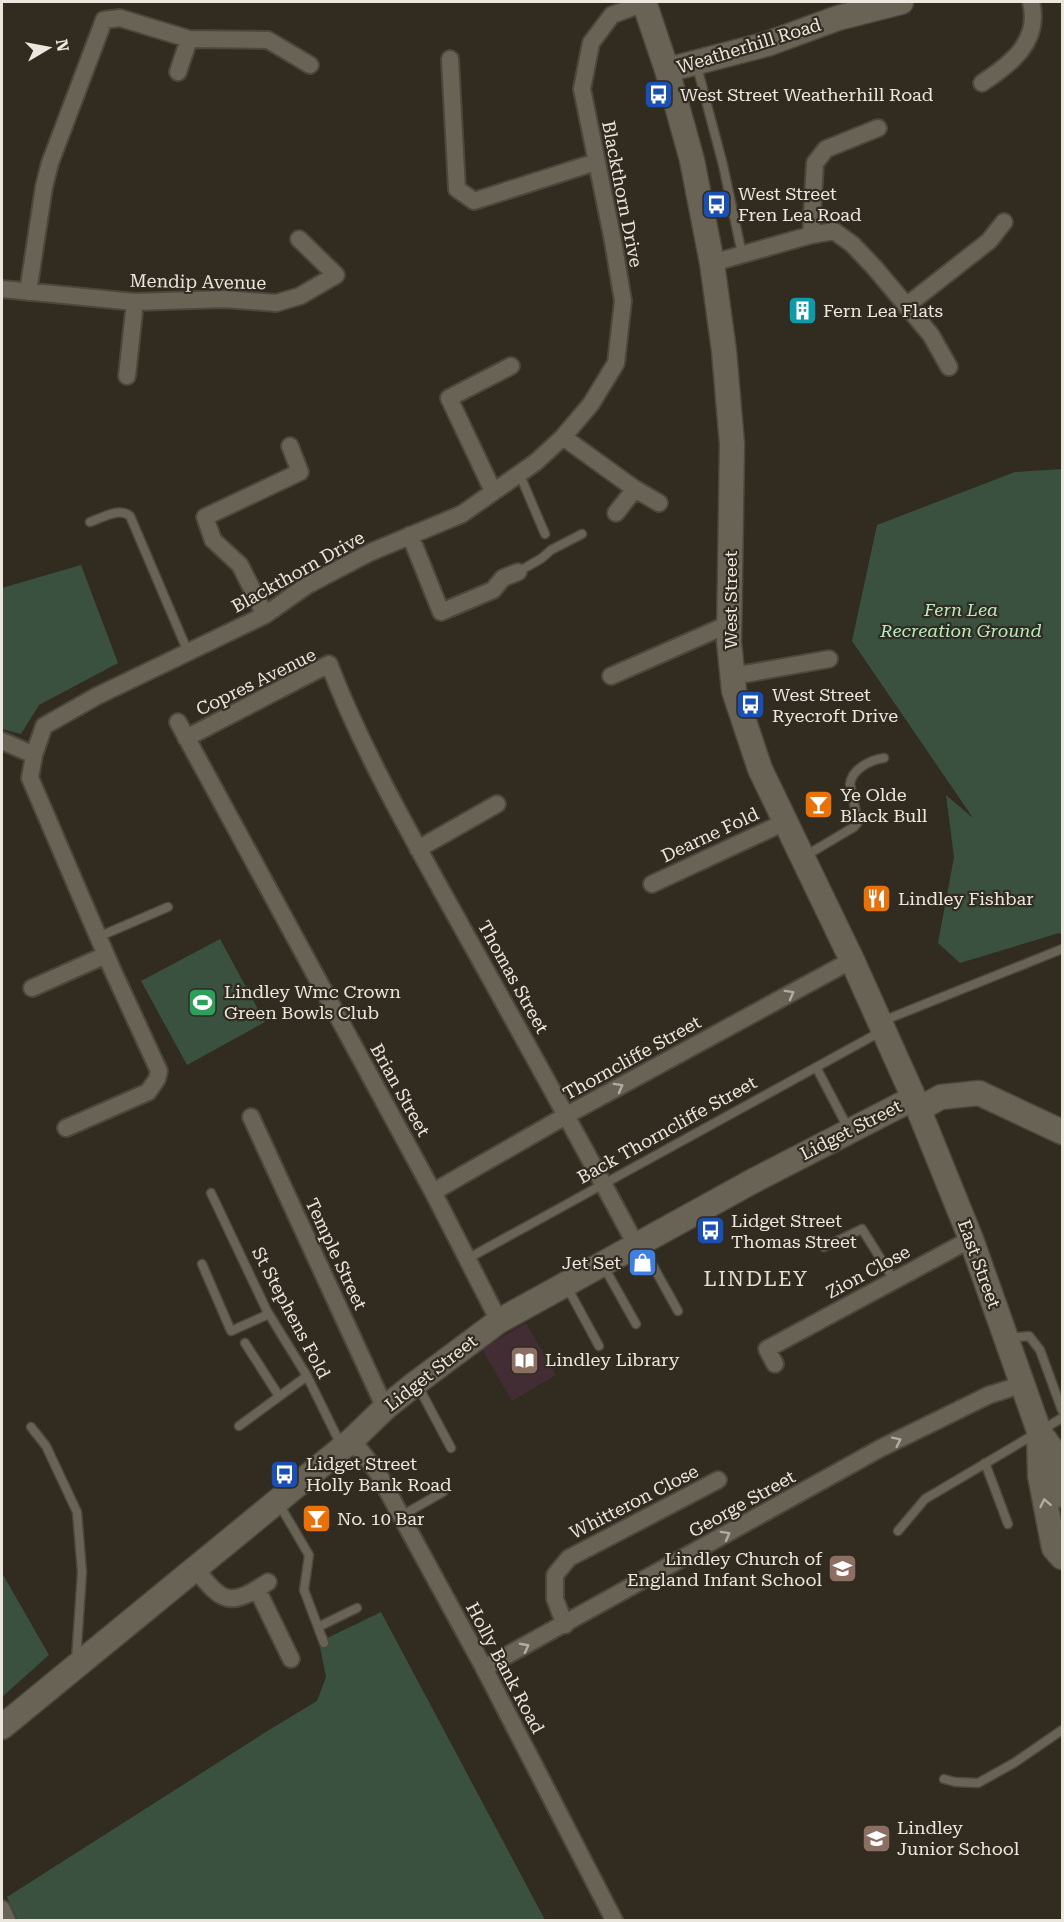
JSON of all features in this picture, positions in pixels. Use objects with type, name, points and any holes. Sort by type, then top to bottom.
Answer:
[{"type":"street","name":"West Street","points":[[644,2],[667,70],[692,159],[712,263],[724,351],[732,444],[729,642],[734,691],[760,769],[852,960],[917,1103]]},
{"type":"street","name":"Blackthorn Drive","points":[[66,1128],[148,1092],[157,1079],[159,1071],[98,937],[30,778],[34,755],[44,726],[98,696],[265,615],[306,586],[371,552],[462,513],[536,462],[563,437],[591,404],[616,363],[622,302],[613,241],[582,89],[591,43],[612,15],[644,2]]},
{"type":"street","name":"Weatherhill Road","points":[[667,70],[767,44],[838,18],[900,2]]},
{"type":"street","points":[[982,83],[1009,65],[1024,47],[1032,28],[1031,2]]},
{"type":"street","points":[[28,292],[48,171],[104,20],[120,18],[189,39],[268,40],[310,65]]},
{"type":"street","points":[[178,72],[189,39]]},
{"type":"street","points":[[450,60],[458,189],[474,201],[596,162]]},
{"type":"street","points":[[811,235],[815,196],[815,163],[826,149],[878,128]]},
{"type":"street","points":[[906,306],[989,241],[1004,222]]},
{"type":"street","points":[[712,263],[811,235],[834,231],[852,244],[931,335],[949,367]]},
{"type":"street","name":"Mendip Avenue","points":[[2,289],[135,302],[224,299],[276,303],[300,296],[336,276],[299,239]]},
{"type":"street","points":[[127,376],[135,302]]},
{"type":"street","points":[[493,491],[449,398],[511,366]]},
{"type":"street","points":[[563,437],[635,489],[659,503]]},
{"type":"street","points":[[265,615],[240,565],[213,540],[205,517],[300,472],[290,446]]},
{"type":"street","points":[[616,513],[635,489]]},
{"type":"street","points":[[410,535],[441,612],[493,590],[503,578],[518,572]]},
{"type":"street","points":[[611,675],[729,624]]},
{"type":"street","points":[[733,676],[829,659]]},
{"type":"street","name":"Copres Avenue","points":[[186,738],[329,664],[335,681]]},
{"type":"street","name":"Thomas Street","points":[[335,681],[356,728],[418,849],[638,1244]]},
{"type":"street","name":"Brian Street","points":[[178,722],[433,1192],[499,1321]]},
{"type":"street","points":[[2,741],[34,755]]},
{"type":"street","points":[[418,849],[497,804]]},
{"type":"street","name":"Dearne Fold","points":[[652,884],[785,822]]},
{"type":"street","points":[[32,988],[106,955]]},
{"type":"street","name":"Thorncliffe Street","points":[[433,1192],[567,1115],[852,960]]},
{"type":"street","name":"Lidget Street","points":[[2,1727],[347,1444],[385,1408],[499,1321],[850,1131],[917,1103],[940,1097],[979,1093],[1062,1132]]},
{"type":"street","name":"East Street","points":[[917,1103],[971,1239],[1024,1384],[1039,1431],[1040,1476],[1054,1548],[1062,1557]]},
{"type":"street","name":"Temple Street","points":[[251,1117],[385,1408]]},
{"type":"street","name":"Zion Close","points":[[775,1364],[767,1348],[971,1239]]},
{"type":"street","name":"George Street","points":[[484,1668],[881,1448],[988,1395],[1024,1384]]},
{"type":"street","name":"East Street","points":[[1039,1431],[1056,1455],[1062,1495]]},
{"type":"street","name":"Holly Bank Road","points":[[347,1444],[378,1473],[484,1668],[614,1920]]},
{"type":"street","name":"Whitteron Close","points":[[565,1625],[555,1599],[555,1575],[568,1558],[718,1480]]},
{"type":"street","points":[[195,1568],[211,1589],[227,1598],[244,1597],[262,1585],[291,1659]]},
{"type":"street","points":[[2,1909],[7,1920]]},
{"type":"lane","points":[[696,63],[723,165],[742,254]]},
{"type":"lane","points":[[519,473],[545,534]]},
{"type":"lane","points":[[90,522],[118,512],[124,512],[130,516],[188,652]]},
{"type":"lane","points":[[518,572],[551,550],[582,534]]},
{"type":"lane","points":[[802,857],[854,827],[858,822],[850,784],[851,778],[873,760],[884,758]]},
{"type":"lane","points":[[98,937],[168,907]]},
{"type":"lane","name":"Back Thorncliffe Street","points":[[467,1259],[816,1067],[882,1026],[1062,949]]},
{"type":"lane","points":[[816,1067],[850,1131]]},
{"type":"lane","name":"St Stephens Fold","points":[[211,1192],[269,1314],[347,1444]]},
{"type":"lane","points":[[824,1248],[862,1228],[894,1280]]},
{"type":"lane","points":[[638,1244],[678,1311]]},
{"type":"lane","points":[[202,1264],[231,1331],[269,1314]]},
{"type":"lane","points":[[603,1264],[636,1324]]},
{"type":"lane","points":[[565,1284],[599,1346]]},
{"type":"lane","points":[[1007,1338],[1029,1336],[1040,1350],[1062,1410]]},
{"type":"lane","points":[[245,1343],[279,1396]]},
{"type":"lane","points":[[239,1426],[307,1376]]},
{"type":"lane","points":[[416,1383],[452,1448]]},
{"type":"lane","points":[[898,1531],[925,1499],[1062,1418]]},
{"type":"lane","points":[[31,1427],[46,1446],[77,1512],[82,1572],[75,1666]]},
{"type":"lane","points":[[986,1463],[1008,1524]]},
{"type":"lane","points":[[401,1516],[443,1492]]},
{"type":"lane","points":[[278,1501],[309,1555],[304,1590],[324,1643]]},
{"type":"lane","points":[[318,1627],[357,1608]]},
{"type":"lane","points":[[944,1779],[978,1783],[1014,1763],[1062,1730]]},
{"type":"shaded area","name":"Lindley Library","points":[[526,1323],[556,1375],[512,1401],[482,1349]]},
{"type":"green space","name":"Fern Lea Recreation Ground","points":[[1062,469],[1062,935],[1059,933],[960,963],[938,943],[954,857],[946,795],[973,818],[852,641],[877,525],[1015,472]]},
{"type":"green space","points":[[81,565],[118,663],[39,705],[21,734],[2,729],[2,588]]},
{"type":"green space","name":"Lindley Wmc Crown Green Bowls Club","points":[[220,939],[265,1022],[187,1065],[141,981]]},
{"type":"green space","points":[[2,1573],[49,1655],[2,1697]]},
{"type":"green space","points":[[381,1612],[545,1920],[18,1920],[7,1897],[317,1701],[326,1677],[319,1642]]},
{"type":"place","name":"West Street Weatherhill Road","points":[[659,95]]},
{"type":"place","name":"West Street Fren Lea Road","points":[[717,204]]},
{"type":"place","name":"Fern Lea Flats","points":[[802,311]]},
{"type":"place","name":"West Street Ryecroft Drive","points":[[751,705]]},
{"type":"place","name":"Ye Olde Black Bull","points":[[819,805]]},
{"type":"place","name":"Lindley Fishbar","points":[[877,899]]},
{"type":"place","name":"Lindley Wmc Crown Green Bowls Club","points":[[203,1002]]},
{"type":"place","name":"Lidget Street Thomas Street","points":[[710,1231]]},
{"type":"place","name":"Jet Set","points":[[642,1263]]},
{"type":"place","name":"Lindley Library","points":[[524,1360]]},
{"type":"place","name":"Lidget Street Holly Bank Road","points":[[285,1474]]},
{"type":"place","name":"No. 10 Bar","points":[[316,1519]]},
{"type":"place","name":"Lindley Church of England Infant School","points":[[843,1569]]},
{"type":"place","name":"Lindley Junior School","points":[[876,1838]]},
{"type":"district","name":"LINDLEY","points":[[756,1279]]}]
